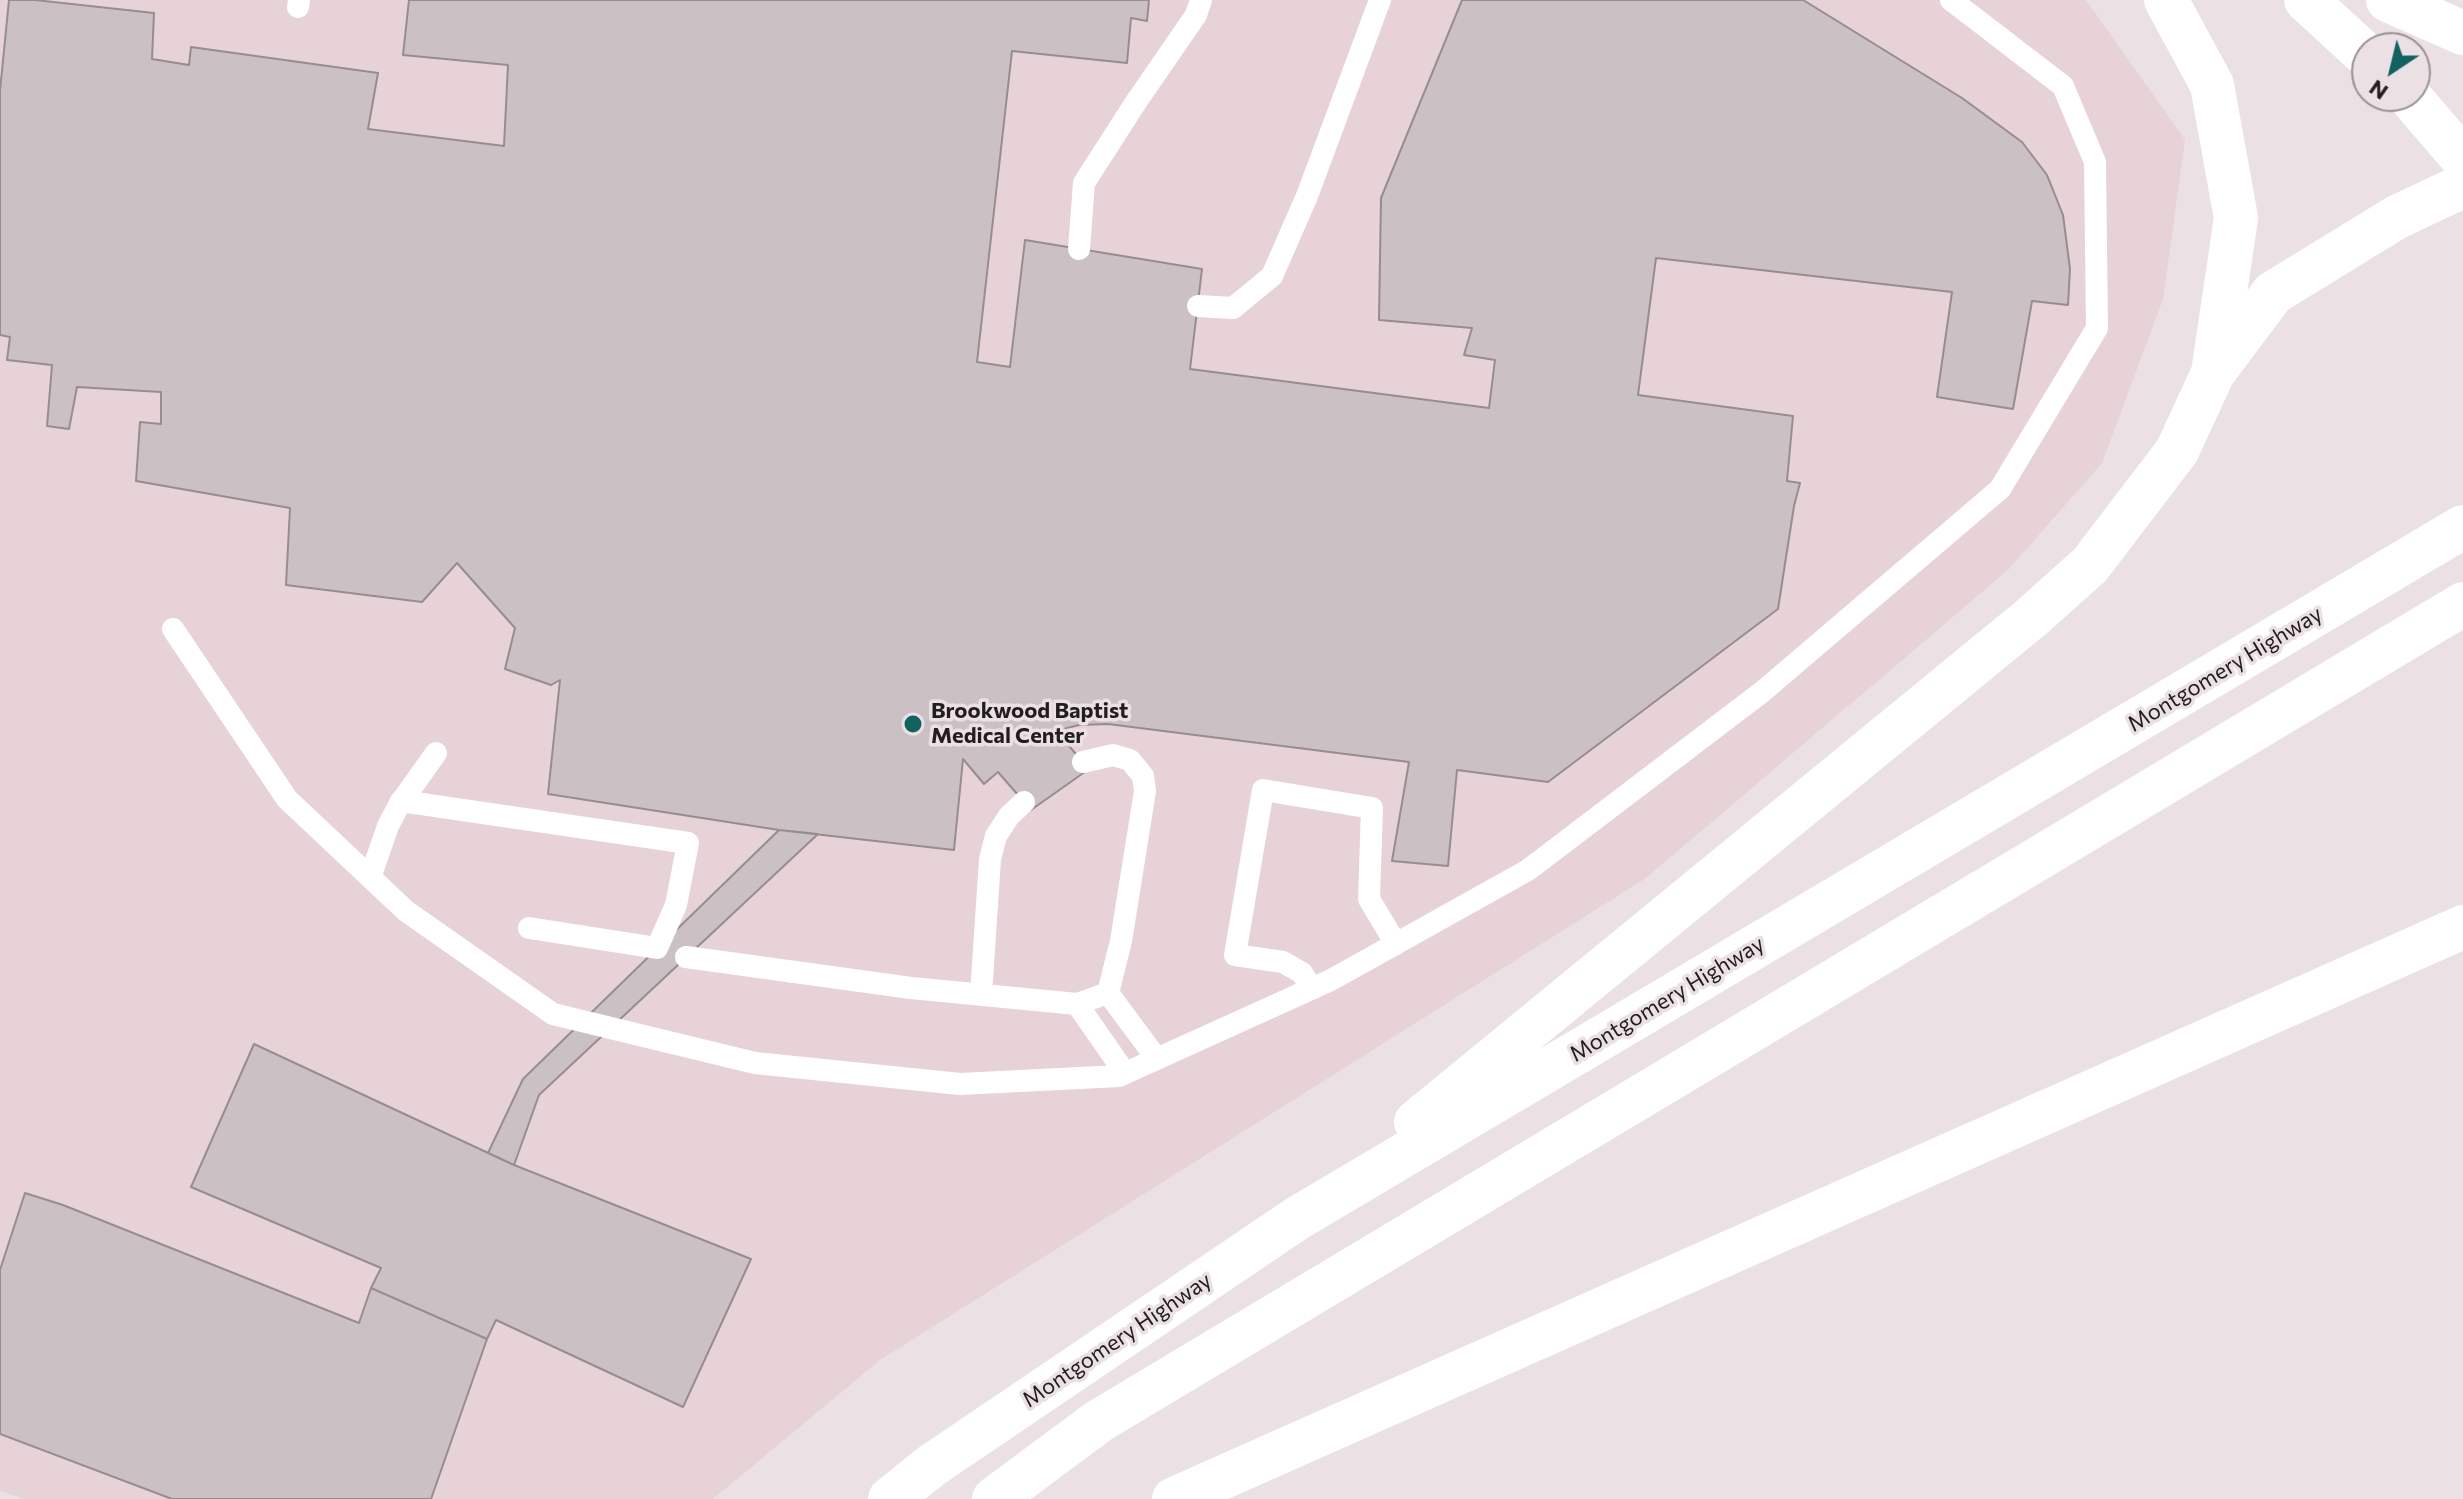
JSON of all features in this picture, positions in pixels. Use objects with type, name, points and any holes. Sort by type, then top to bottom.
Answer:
[{"type":"main road","points":[[2166,0],[2212,85],[2236,218],[2213,373]]},
{"type":"main road","points":[[2306,0],[2351,41]]},
{"type":"main road","points":[[2388,0],[2463,33]]},
{"type":"main road","points":[[2423,112],[2463,159]]},
{"type":"main road","points":[[1296,1219],[1561,1005],[2032,617],[2090,565],[2177,451],[2213,373],[2273,293],[2397,217],[2463,186]]},
{"type":"main road","name":"Montgomery Highway","points":[[890,1499],[931,1466],[1296,1219],[2463,527]]},
{"type":"main road","points":[[994,1499],[1099,1421],[2463,604]]},
{"type":"main road","points":[[1174,1499],[2463,927]]},
{"type":"lane","points":[[1079,249],[1084,183],[1196,15],[1201,0]]},
{"type":"lane","points":[[1198,306],[1233,308],[1272,276],[1307,196],[1380,0]]},
{"type":"lane","points":[[173,629],[287,799],[406,911],[553,1014],[755,1063],[960,1084],[1119,1076],[1312,989],[1528,870],[1762,692],[2000,489],[2097,328],[2095,162],[2063,86],[1951,0]]},
{"type":"lane","points":[[371,875],[388,826],[401,801],[436,753]]},
{"type":"lane","points":[[1083,762],[1113,755],[1130,760],[1143,776],[1145,791],[1121,941],[1108,993]]},
{"type":"lane","points":[[1312,989],[1302,973],[1283,962],[1235,955],[1263,790],[1372,808],[1369,899],[1396,944]]},
{"type":"lane","points":[[401,801],[688,843],[676,905],[657,948],[529,928]]},
{"type":"lane","points":[[981,995],[990,859],[996,836],[1009,816],[1024,802]]},
{"type":"lane","points":[[686,957],[981,995],[1077,1004],[1108,993]]},
{"type":"lane","points":[[1108,993],[1157,1059]]},
{"type":"lane","points":[[1077,1004],[1125,1073]]},
{"type":"shaded area","name":"Brookwood Baptist Medical Center","points":[[0,0],[2086,0],[2185,140],[2163,299],[2102,463],[2008,570],[1646,878],[880,1360],[713,1499],[23,1499],[0,1490]]},
{"type":"building","points":[[9,0],[154,13],[152,59],[189,65],[191,47],[378,73],[368,129],[504,146],[508,65],[403,55],[409,0],[1149,0],[1147,21],[1131,18],[1127,63],[1012,51],[977,362],[1010,367],[1025,240],[1202,269],[1190,369],[1489,408],[1495,360],[1464,355],[1472,328],[1379,320],[1381,198],[1462,0],[1803,0],[1962,98],[2022,142],[2047,175],[2063,215],[2070,269],[2068,305],[2032,301],[2013,409],[1937,397],[1952,292],[1656,258],[1638,395],[1793,416],[1787,481],[1800,483],[1778,609],[1548,782],[1457,770],[1448,866],[1392,861],[1409,762],[1108,724],[1079,725],[1056,731],[1089,769],[1031,810],[998,772],[984,784],[963,759],[954,850],[779,830],[548,794],[560,680],[551,685],[505,669],[515,628],[457,563],[422,602],[286,585],[290,508],[136,481],[140,422],[161,424],[161,392],[77,387],[69,429],[47,426],[52,365],[7,360],[10,337],[0,335],[0,91]]},
{"type":"building","points":[[779,830],[818,834],[539,1095],[514,1165],[488,1153],[523,1079]]},
{"type":"building","points":[[254,1044],[514,1165],[751,1259],[683,1407],[496,1320],[487,1339],[371,1288],[381,1268],[191,1187]]},
{"type":"building","points":[[25,1193],[63,1205],[359,1323],[371,1288],[487,1339],[431,1499],[172,1499],[0,1434],[0,1270]]},
{"type":"place","name":"Brookwood Baptist Medical Center","points":[[913,724]]}]
